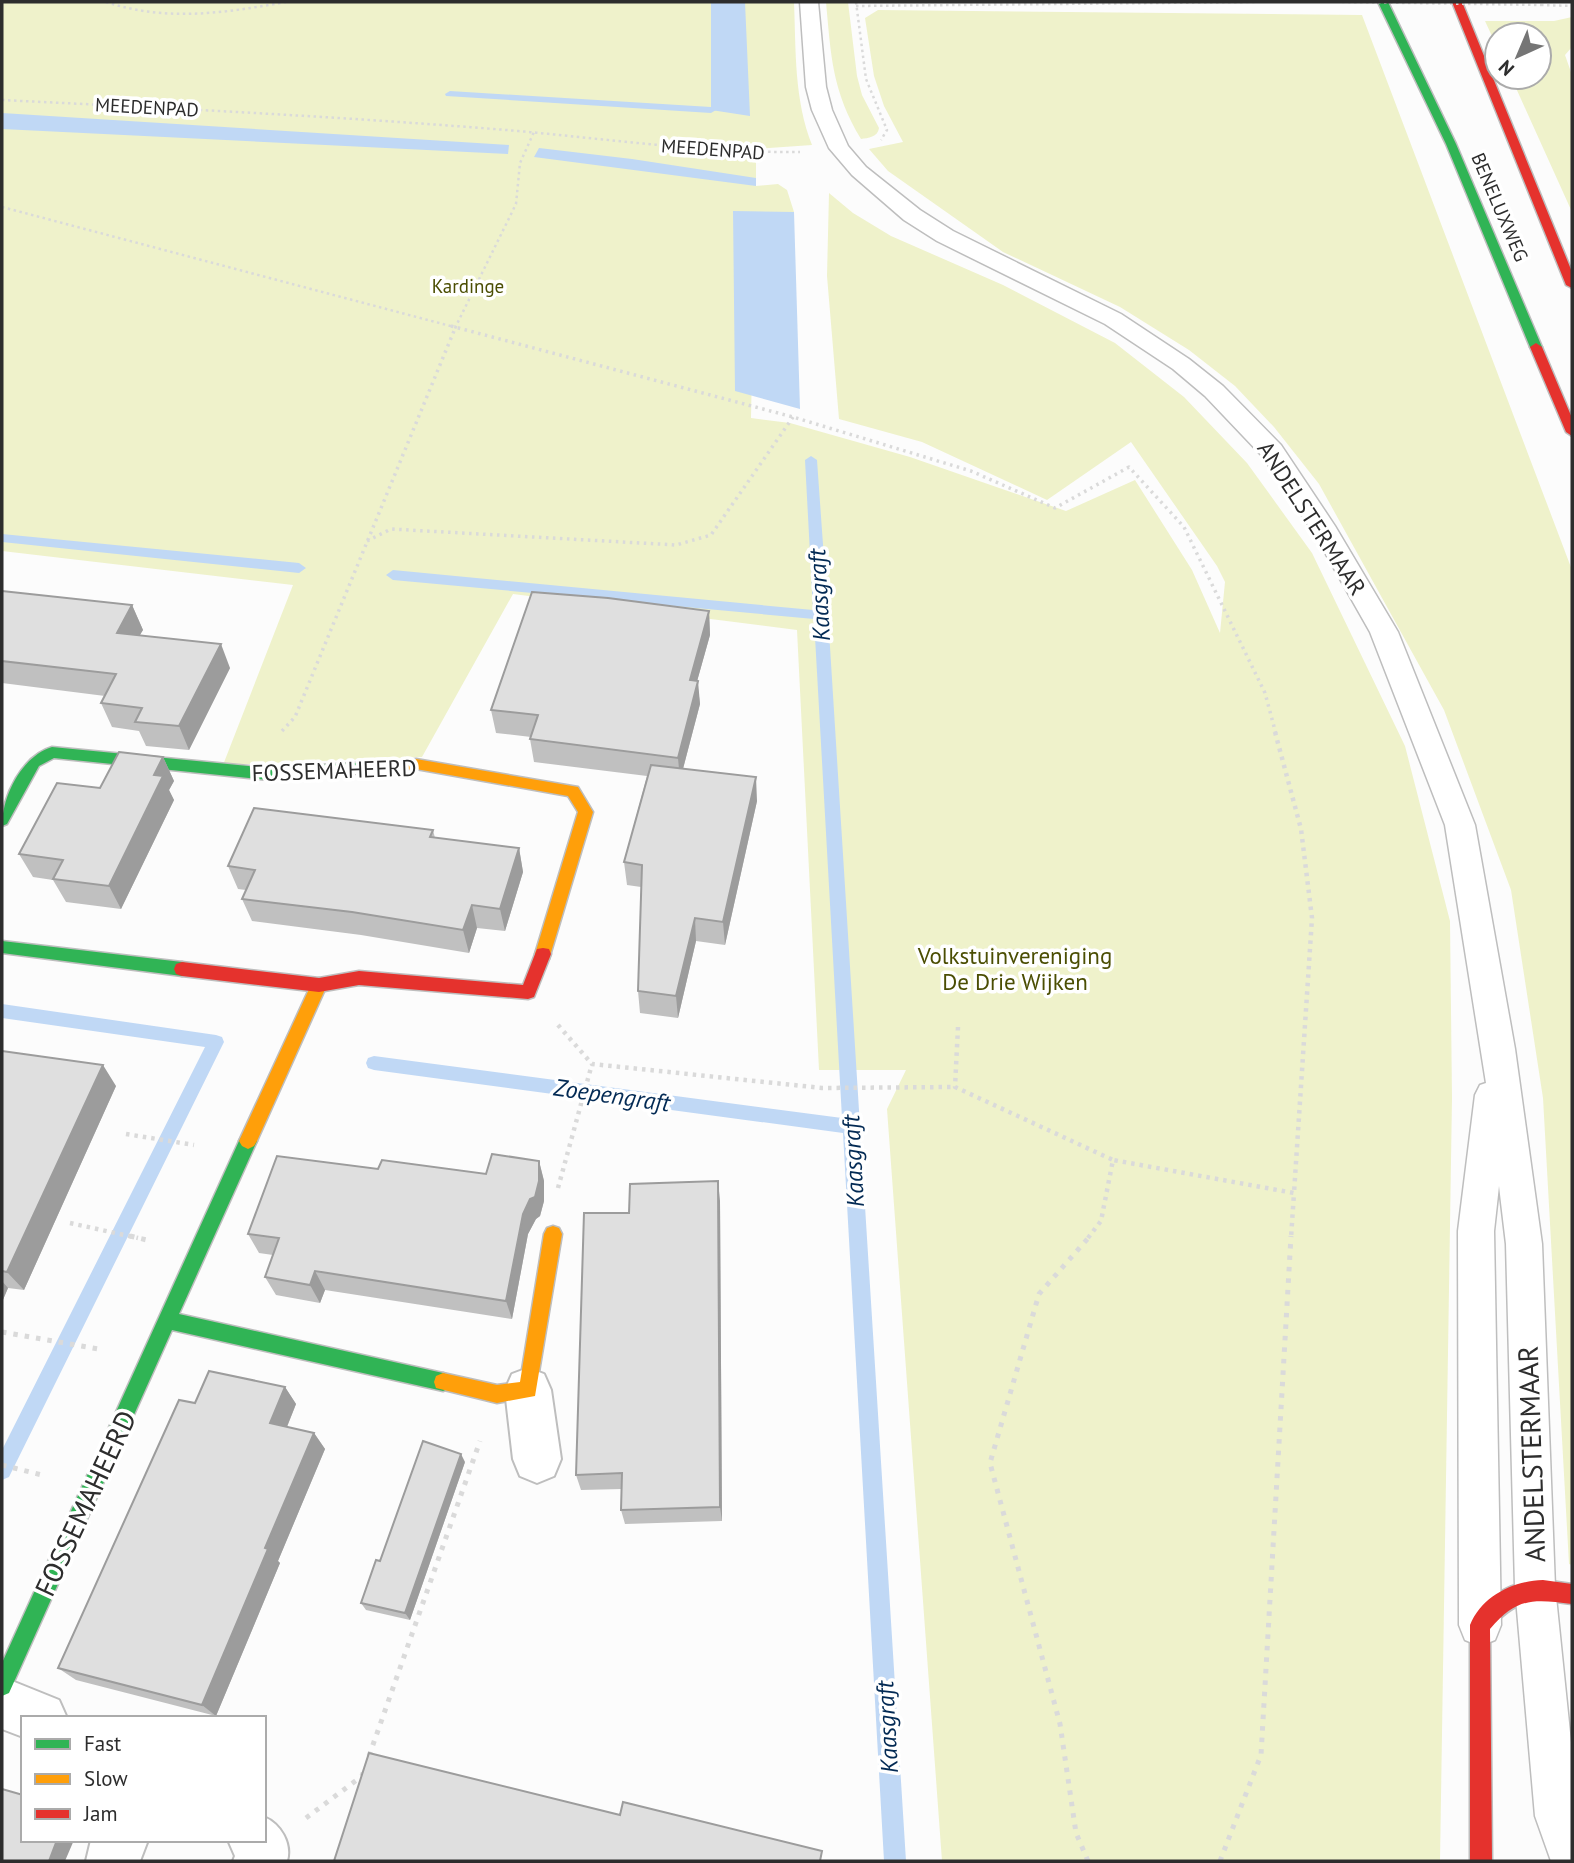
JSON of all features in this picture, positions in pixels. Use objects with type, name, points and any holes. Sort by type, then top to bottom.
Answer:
[{"type":"main road","name":"BENELUXWEG","points":[[1383,2],[1451,144],[1572,432]]},
{"type":"main road","name":"BENELUXWEG","points":[[1457,2],[1572,285]]},
{"type":"main road","name":"FOSSEMAHEERD","points":[[2,820],[34,762],[52,752],[239,773],[269,774],[416,765],[573,791],[586,812],[540,966],[528,992]]},
{"type":"main road","points":[[2,947],[319,985],[359,978],[528,992]]},
{"type":"main road","name":"FOSSEMAHEERD","points":[[2,1686],[319,985]]},
{"type":"main road","points":[[169,1321],[512,1392],[553,1234]]},
{"type":"main road","points":[[1482,1861],[1480,1625],[1490,1610],[1503,1599],[1554,1591]]},
{"type":"street","points":[[512,1392],[537,1459]]},
{"type":"street","points":[[2,1703],[36,1716]]},
{"type":"street","points":[[113,1861],[113,1853],[120,1842]]},
{"type":"lane","points":[[809,2],[816,87],[822,110],[839,148]]},
{"type":"lane","name":"ANDELSTERMAAR","points":[[839,148],[884,194],[934,229],[1088,306],[1170,356],[1214,391],[1272,451],[1326,532],[1384,632],[1460,825],[1498,1049],[1524,1244],[1554,1591],[1557,1816],[1572,1858]]},
{"type":"lane","name":"ANDELSTERMAAR","points":[[1480,1625],[1476,1231],[1498,1049]]},
{"type":"path","points":[[106,2],[127,10],[159,16],[203,16],[286,2]]},
{"type":"path","name":"MEEDENPAD","points":[[2,100],[381,120],[534,132],[746,154],[839,148],[880,141],[887,134],[866,79],[856,4],[1257,2]]},
{"type":"path","points":[[1342,2],[1572,6]]},
{"type":"path","points":[[239,773],[295,717],[455,328],[516,204],[520,163],[534,132]]},
{"type":"path","points":[[2,207],[793,417],[971,471],[1055,508],[1129,467],[1184,527],[1265,693],[1301,829],[1312,918],[1261,1755],[1220,1861]]},
{"type":"path","points":[[366,541],[391,529],[676,545],[710,535],[793,417]]},
{"type":"path","points":[[528,992],[592,1064],[822,1088],[955,1087],[1114,1160],[1294,1193]]},
{"type":"path","points":[[955,1087],[958,1027]]},
{"type":"path","points":[[553,1234],[550,1220],[592,1064]]},
{"type":"path","points":[[126,1134],[206,1148]]},
{"type":"path","points":[[1088,1861],[1076,1833],[1060,1724],[990,1463],[1039,1294],[1074,1257],[1101,1221],[1114,1160]]},
{"type":"path","points":[[70,1223],[163,1243]]},
{"type":"path","points":[[2,1332],[109,1351]]},
{"type":"path","points":[[259,1851],[362,1776],[512,1392]]},
{"type":"path","points":[[2,1465],[51,1477]]},
{"type":"green space","points":[[2,2],[794,2],[799,92],[812,145],[756,149],[756,186],[778,184],[787,190],[794,212],[755,212],[751,418],[790,423],[910,457],[1066,511],[1135,480],[1192,570],[1220,633],[1225,582],[1217,566],[1131,442],[1047,500],[922,442],[839,419],[827,276],[829,193],[853,213],[891,236],[1003,285],[1115,343],[1184,397],[1247,463],[1312,553],[1405,746],[1450,921],[1452,1098],[1440,1861],[942,1861],[887,1109],[906,1070],[819,1070],[797,630],[513,594],[422,757],[223,765],[293,585],[2,551]]},
{"type":"green space","points":[[826,2],[848,2],[857,76],[862,95],[879,128],[875,135],[870,137],[861,139],[838,89]]},
{"type":"green space","points":[[878,10],[1362,15],[1572,570],[1572,1565],[1569,1564],[1543,1098],[1511,890],[1444,710],[1319,484],[1274,427],[1235,386],[1189,350],[1120,307],[1003,252],[888,171],[869,149],[903,142],[884,106],[874,76],[865,18]]},
{"type":"green space","points":[[1572,17],[1572,47],[1565,55],[1572,75],[1572,212],[1517,91],[1553,91],[1554,21]]},
{"type":"water","points":[[711,2],[745,2],[750,116],[711,110]]},
{"type":"water","points":[[2,113],[509,145],[508,154],[2,129]]},
{"type":"water","points":[[539,148],[756,178],[756,186],[534,157]]},
{"type":"water","points":[[733,211],[794,212],[800,409],[735,391]]},
{"type":"building","points":[[2,591],[132,605],[117,633],[221,644],[179,726],[135,722],[142,708],[101,703],[116,674],[2,661]]},
{"type":"building","points":[[532,592],[608,598],[709,611],[690,680],[698,681],[678,758],[530,739],[538,715],[491,710]]},
{"type":"building","points":[[119,752],[163,757],[154,775],[163,776],[109,886],[53,879],[63,860],[19,854],[57,783],[100,788]]},
{"type":"building","points":[[651,765],[756,777],[723,922],[695,918],[676,996],[638,991],[642,865],[624,862]]},
{"type":"building","points":[[254,808],[433,830],[430,837],[519,848],[500,909],[472,905],[463,930],[352,912],[242,899],[255,870],[228,866]]},
{"type":"building","points":[[2,1051],[103,1065],[7,1272],[2,1271]]},
{"type":"building","points":[[492,1154],[539,1161],[539,1181],[535,1197],[530,1199],[523,1214],[506,1301],[315,1271],[310,1285],[265,1277],[279,1238],[248,1234],[277,1156],[378,1169],[382,1160],[486,1174]]},
{"type":"building","points":[[718,1181],[720,1507],[621,1510],[622,1473],[576,1475],[584,1213],[629,1213],[630,1184]]},
{"type":"building","points":[[209,1371],[285,1387],[270,1423],[314,1433],[202,1705],[58,1668],[179,1400],[195,1403]]},
{"type":"building","points":[[423,1441],[461,1454],[405,1613],[361,1603],[376,1560],[380,1561]]},
{"type":"building","points":[[369,1753],[620,1815],[623,1802],[822,1851],[820,1861],[334,1861]]},
{"type":"building","points":[[2,1789],[21,1794],[21,1842],[56,1842],[49,1861],[2,1861]]},
{"type":"waterway","points":[[450,94],[711,110]]},
{"type":"waterway","name":"Kaasgraft","points":[[811,460],[820,615]]},
{"type":"waterway","points":[[2,538],[299,568]]},
{"type":"waterway","points":[[393,575],[820,615]]},
{"type":"waterway","name":"Kaasgraft","points":[[820,615],[851,1127]]},
{"type":"waterway","points":[[2,1011],[216,1042],[2,1470]]},
{"type":"waterway","name":"Zoepengraft","points":[[374,1063],[851,1127]]},
{"type":"waterway","name":"Kaasgraft","points":[[851,1127],[895,1861]]},
{"type":"traffic: fast","points":[[1383,2],[1451,144],[1536,347]]},
{"type":"traffic: fast","points":[[2,820],[34,762],[52,752],[269,774],[406,765]]},
{"type":"traffic: fast","points":[[2,947],[182,969]]},
{"type":"traffic: fast","points":[[2,1686],[248,1141]]},
{"type":"traffic: fast","points":[[169,1321],[443,1382]]},
{"type":"traffic: slow","points":[[406,765],[416,764],[573,791],[586,812],[543,954]]},
{"type":"traffic: slow","points":[[248,1141],[319,985]]},
{"type":"traffic: slow","points":[[443,1382],[497,1394],[528,1390],[553,1234]]},
{"type":"traffic: jam","points":[[1457,2],[1572,285]]},
{"type":"traffic: jam","points":[[1536,347],[1572,432]]},
{"type":"traffic: jam","points":[[182,969],[319,985],[359,978],[528,992],[543,954]]},
{"type":"traffic: jam","points":[[1481,1861],[1480,1625],[1500,1603],[1520,1593],[1543,1590],[1572,1594]]},
{"type":"park label","name":"Kardinge","points":[[468,286]]},
{"type":"park label","name":"Volkstuinvereniging De Drie Wijken","points":[[1015,968]]}]
